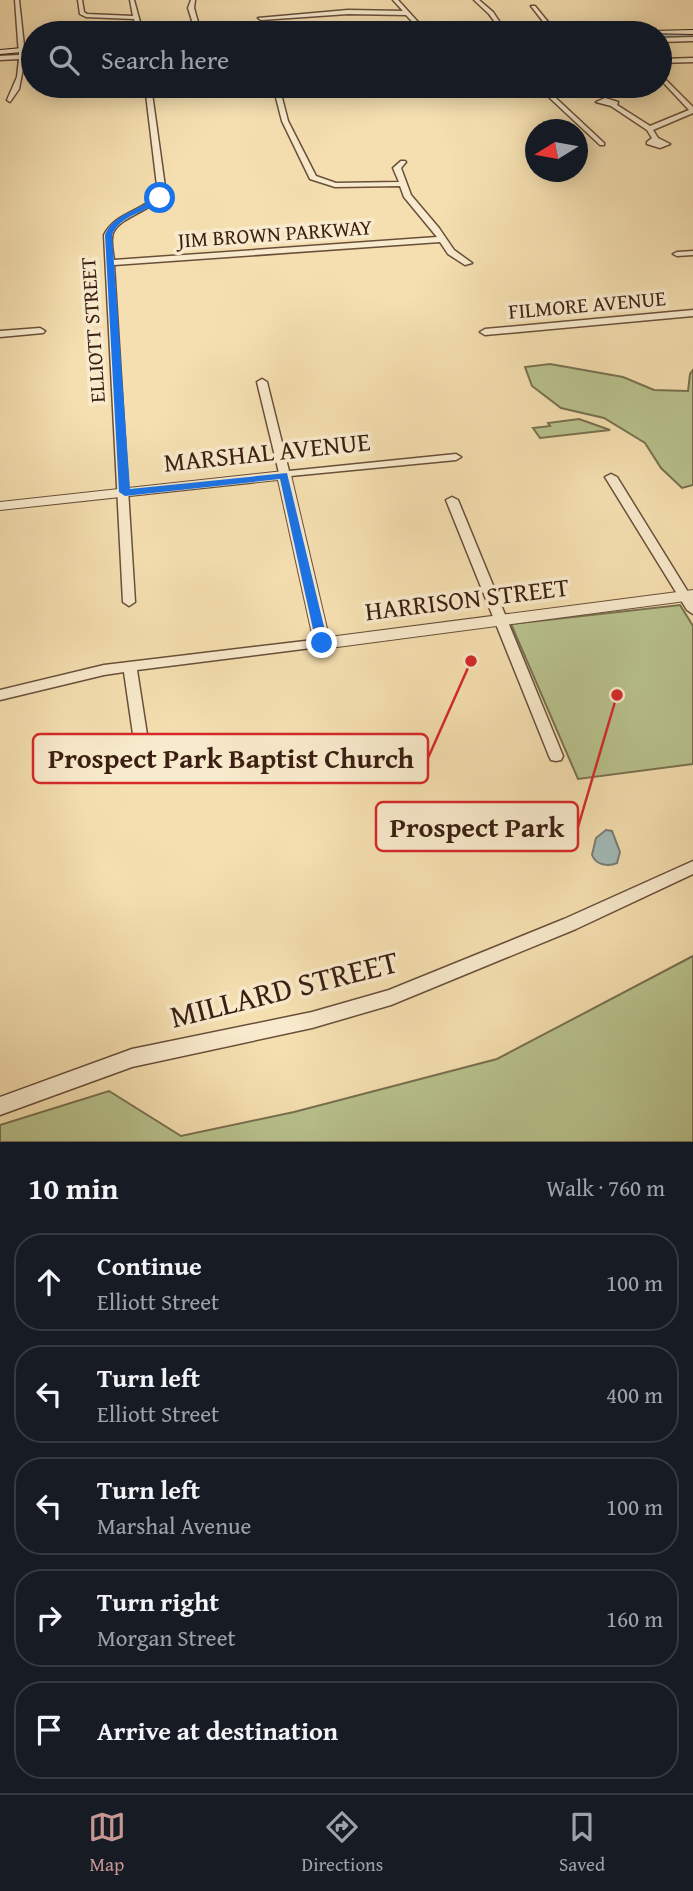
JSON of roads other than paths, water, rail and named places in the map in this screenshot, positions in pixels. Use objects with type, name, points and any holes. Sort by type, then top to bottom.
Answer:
[{"type":"main road","points":[[672,32],[693,32]]},
{"type":"main road","points":[[0,52],[21,54]]},
{"type":"street","points":[[17,0],[21,36]]},
{"type":"street","points":[[80,0],[82,13],[86,15],[137,18]]},
{"type":"street","points":[[132,0],[138,21]]},
{"type":"street","points":[[193,0],[191,6],[195,21]]},
{"type":"street","points":[[395,0],[415,21]]},
{"type":"street","points":[[476,0],[497,21]]},
{"type":"street","points":[[533,7],[545,21]]},
{"type":"street","points":[[261,18],[348,12],[407,13]]},
{"type":"street","points":[[672,40],[693,39]]},
{"type":"street","points":[[0,58],[21,54]]},
{"type":"street","points":[[672,61],[693,60]]},
{"type":"street","points":[[10,100],[21,82]]},
{"type":"street","points":[[649,130],[693,109],[672,88]]},
{"type":"street","name":"ELLIOTT STREET","points":[[129,602],[125,492],[108,235],[121,219],[152,205],[162,194],[150,98]]},
{"type":"street","points":[[280,98],[288,127],[310,173],[316,179],[342,185],[402,184]]},
{"type":"street","points":[[553,98],[602,144]]},
{"type":"street","points":[[612,105],[649,130],[656,139]]},
{"type":"street","points":[[403,162],[397,168],[407,195],[455,256],[468,263]]},
{"type":"street","name":"JIM BROWN PARKWAY","points":[[110,263],[442,239]]},
{"type":"street","points":[[677,254],[693,253]]},
{"type":"street","name":"FILMORE AVENUE","points":[[485,332],[693,313]]},
{"type":"street","points":[[0,334],[40,331]]},
{"type":"street","points":[[262,382],[322,643]]},
{"type":"street","name":"MARSHAL AVENUE","points":[[0,506],[456,457]]},
{"type":"street","points":[[611,477],[690,601]]},
{"type":"street","points":[[452,500],[556,756]]},
{"type":"street","name":"HARRISON STREET","points":[[0,695],[19,693],[87,674],[130,667],[501,620],[690,601]]},
{"type":"street","points":[[130,667],[141,741]]},
{"type":"street","name":"MILLARD STREET","points":[[0,1106],[132,1058],[312,1020],[391,997],[570,924],[693,867]]},
{"type":"water","points":[[606,830],[612,831],[620,852],[617,863],[610,865],[599,863],[592,855],[596,838]]},
{"type":"waterway","points":[[672,36],[693,35]]},
{"type":"waterway","points":[[0,55],[16,54]]},
{"type":"place","name":"Prospect Park Baptist Church","points":[[471,661]]},
{"type":"place","name":"Prospect Park","points":[[617,695]]}]
